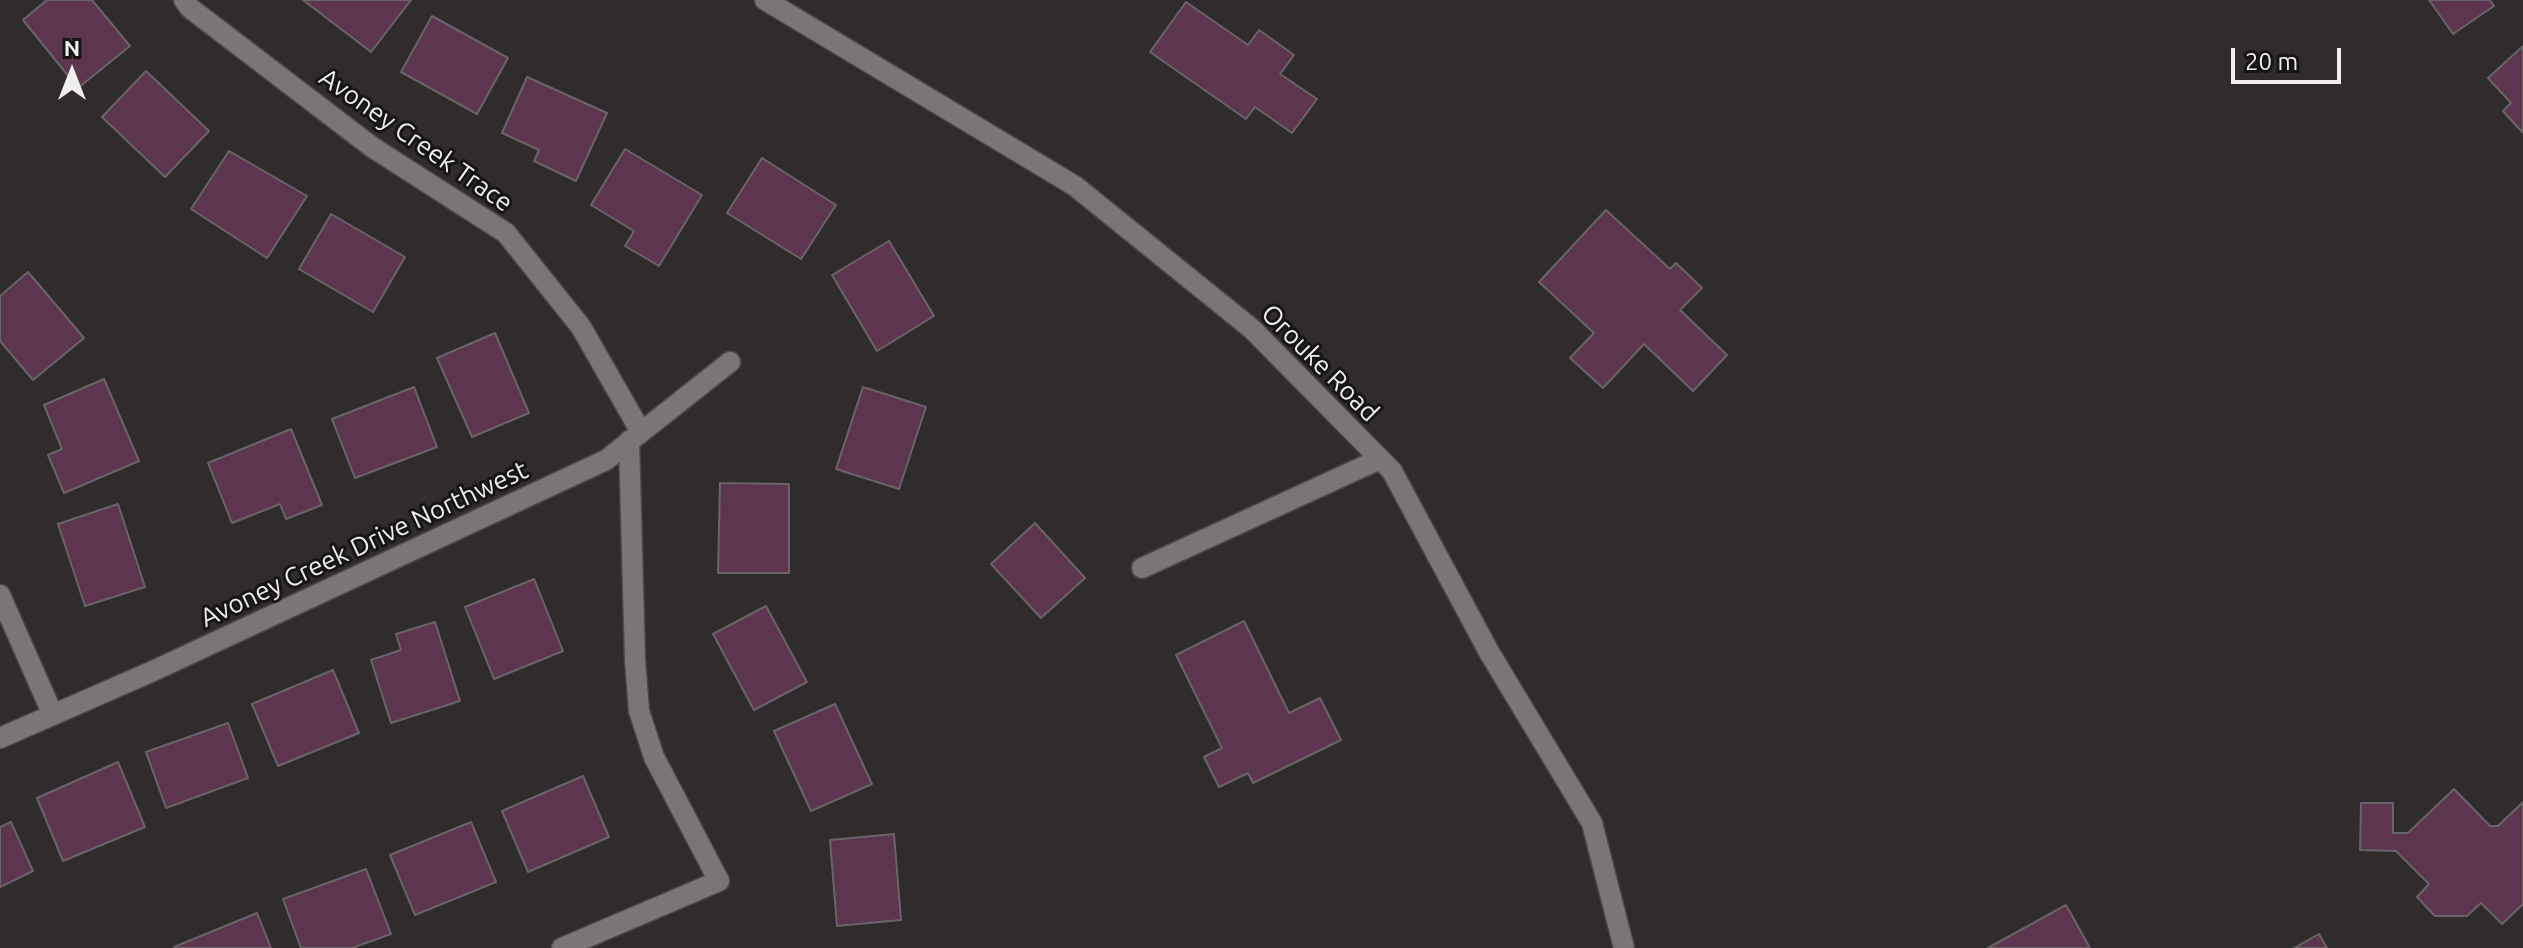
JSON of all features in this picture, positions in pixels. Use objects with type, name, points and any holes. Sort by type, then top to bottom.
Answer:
[{"type":"street","name":"Avoney Creek Trace","points":[[184,0],[190,8],[372,147],[506,233],[581,327],[635,436]]},
{"type":"street","name":"Orouke Road","points":[[765,0],[1075,186],[1252,329],[1392,471],[1489,652],[1592,823],[1624,948]]},
{"type":"street","name":"Avoney Creek Drive Northwest","points":[[0,738],[153,671],[606,460],[730,362]]},
{"type":"street","points":[[562,948],[719,881],[654,757],[639,711],[635,660],[635,436]]},
{"type":"street","points":[[1142,568],[1380,459]]},
{"type":"street","points":[[0,595],[53,715]]},
{"type":"building","points":[[47,0],[92,0],[130,46],[78,88],[23,20]]},
{"type":"building","points":[[303,0],[411,0],[371,52]]},
{"type":"building","points":[[2429,0],[2490,0],[2494,6],[2453,34]]},
{"type":"building","points":[[1186,2],[1248,45],[1259,30],[1294,55],[1280,74],[1317,99],[1292,133],[1255,107],[1246,119],[1150,52]]},
{"type":"building","points":[[432,16],[508,58],[477,114],[401,72]]},
{"type":"building","points":[[2523,46],[2523,133],[2503,111],[2511,103],[2488,78]]},
{"type":"building","points":[[146,71],[209,131],[165,177],[102,117]]},
{"type":"building","points":[[527,77],[607,113],[576,181],[534,161],[539,150],[502,133]]},
{"type":"building","points":[[625,149],[702,195],[659,266],[625,246],[634,231],[591,205]]},
{"type":"building","points":[[229,151],[307,196],[267,258],[191,209]]},
{"type":"building","points":[[762,158],[836,205],[801,259],[727,213]]},
{"type":"building","points":[[1606,210],[1670,269],[1676,263],[1702,288],[1680,310],[1727,355],[1693,391],[1644,344],[1603,388],[1570,358],[1594,333],[1539,282]]},
{"type":"building","points":[[331,214],[405,257],[373,312],[299,269]]},
{"type":"building","points":[[889,241],[934,316],[877,351],[832,275]]},
{"type":"building","points":[[28,272],[84,338],[33,380],[0,341],[0,296]]},
{"type":"building","points":[[495,333],[529,413],[472,437],[437,358]]},
{"type":"building","points":[[104,379],[139,461],[64,493],[48,455],[62,449],[44,405]]},
{"type":"building","points":[[414,387],[437,447],[355,478],[332,419]]},
{"type":"building","points":[[863,387],[926,407],[899,489],[836,469]]},
{"type":"building","points":[[291,429],[322,505],[286,519],[280,504],[232,523],[208,463]]},
{"type":"building","points":[[720,483],[789,484],[789,573],[718,573]]},
{"type":"building","points":[[118,504],[145,587],[85,606],[58,524]]},
{"type":"building","points":[[1035,523],[1085,578],[1041,618],[991,564]]},
{"type":"building","points":[[534,579],[563,651],[494,679],[465,607]]},
{"type":"building","points":[[766,606],[807,682],[754,710],[713,634]]},
{"type":"building","points":[[1244,621],[1289,713],[1320,698],[1341,740],[1253,783],[1248,773],[1219,787],[1204,757],[1222,748],[1176,655]]},
{"type":"building","points":[[435,622],[460,701],[391,723],[371,660],[401,650],[396,634]]},
{"type":"building","points":[[333,670],[359,733],[278,766],[252,704]]},
{"type":"building","points":[[835,704],[872,784],[811,811],[774,731]]},
{"type":"building","points":[[228,723],[248,778],[166,808],[146,752]]},
{"type":"building","points":[[118,762],[145,827],[63,861],[37,798]]},
{"type":"building","points":[[583,776],[609,837],[528,872],[502,811]]},
{"type":"building","points":[[2454,789],[2490,826],[2498,826],[2523,802],[2523,904],[2502,924],[2481,903],[2467,916],[2435,916],[2417,897],[2429,884],[2396,851],[2360,850],[2361,803],[2393,803],[2393,833],[2408,833]]},
{"type":"building","points":[[11,822],[33,871],[0,887],[0,827]]},
{"type":"building","points":[[471,822],[496,882],[415,915],[390,855]]},
{"type":"building","points":[[894,834],[901,920],[837,926],[830,840]]},
{"type":"building","points":[[366,869],[391,934],[352,948],[301,948],[283,899]]},
{"type":"building","points":[[2066,905],[2090,948],[1988,948]]},
{"type":"building","points":[[257,913],[271,948],[174,947]]},
{"type":"building","points":[[2319,934],[2327,948],[2294,948]]}]
